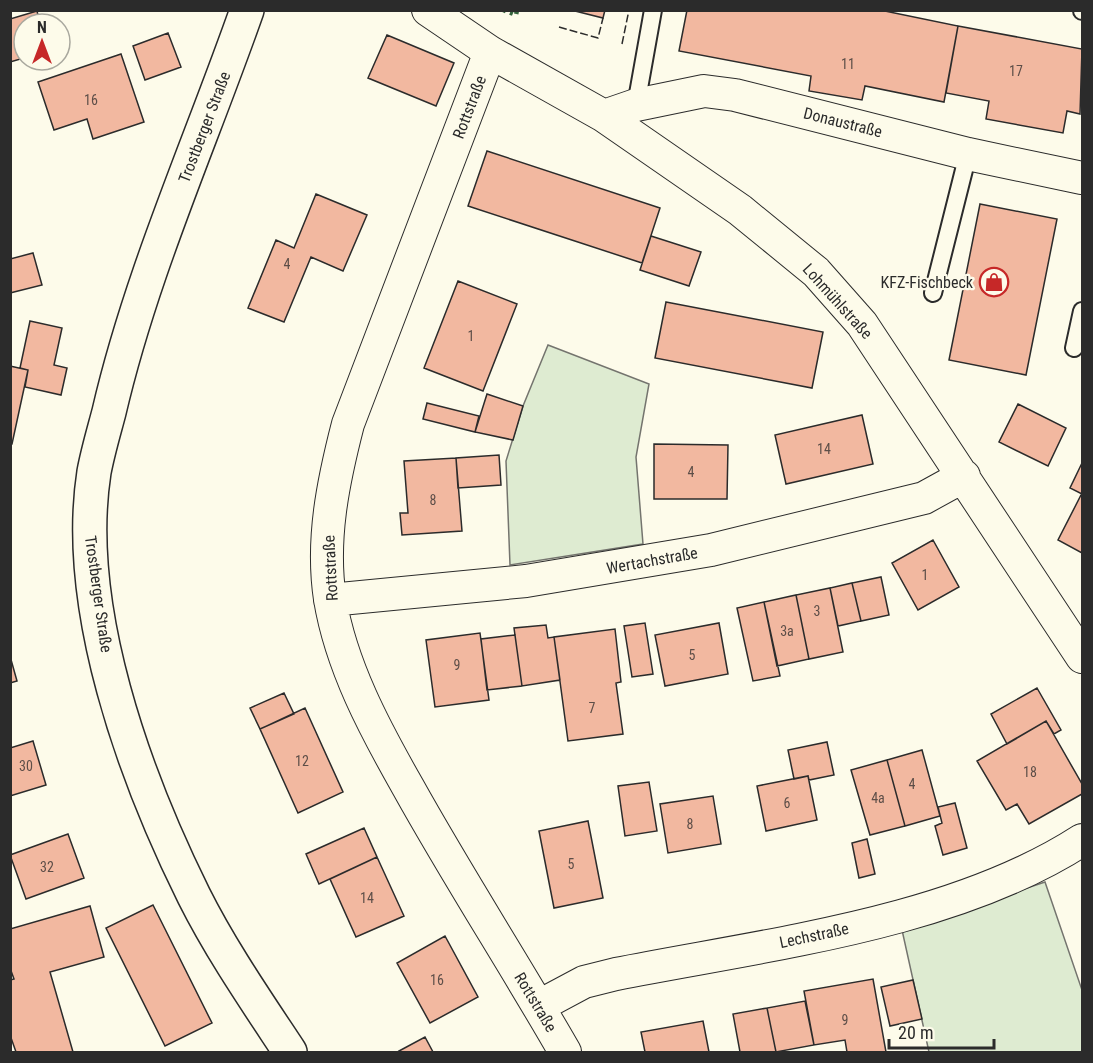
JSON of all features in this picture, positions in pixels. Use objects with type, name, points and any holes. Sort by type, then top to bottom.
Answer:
[{"type":"main road","name":"Trostberger Straße","points":[[247,10],[144,287],[120,362],[94,471],[90,551],[99,619],[111,676],[128,737],[153,800],[194,896],[244,982],[290,1053]]},
{"type":"street","name":"Lohmühlstraße","points":[[428,10],[490,52],[604,116],[740,210],[816,272],[862,324],[1083,657]]},
{"type":"street","name":"Rottstraße","points":[[490,52],[348,424],[335,477],[328,520],[330,600],[339,636],[353,676],[381,739],[440,845],[539,1006],[565,1053]]},
{"type":"street","name":"Donaustraße","points":[[604,116],[636,105],[705,91],[735,95],[968,154],[1083,178]]},
{"type":"street","name":"Wertachstraße","points":[[330,600],[526,581],[711,550],[924,498],[964,476]]},
{"type":"street","name":"Lechstraße","points":[[539,1006],[584,982],[843,929],[922,910],[1006,881],[1083,840]]},
{"type":"lane","points":[[636,105],[653,10]]},
{"type":"lane","points":[[933,293],[968,154]]},
{"type":"lane","points":[[1074,348],[1083,311]]},
{"type":"green space","points":[[548,345],[649,384],[636,457],[643,544],[510,565],[506,461],[523,406]]},
{"type":"green space","points":[[1045,882],[1082,990],[1082,1052],[929,1052],[902,930]]},
{"type":"building","points":[[571,10],[605,10],[603,18]]},
{"type":"building","points":[[687,10],[880,10],[958,26],[944,102],[865,86],[862,100],[809,91],[811,76],[679,51]]},
{"type":"building","points":[[12,18],[12,61],[10,62],[10,19]]},
{"type":"building","points":[[958,26],[1082,49],[1080,114],[1067,111],[1063,133],[986,119],[989,101],[946,93]]},
{"type":"building","points":[[168,33],[181,67],[145,80],[133,46]]},
{"type":"building","points":[[387,35],[454,63],[436,106],[368,78]]},
{"type":"building","points":[[121,54],[144,122],[93,139],[87,119],[54,130],[38,82]]},
{"type":"building","points":[[487,151],[660,208],[642,263],[468,206]]},
{"type":"building","points":[[316,194],[367,215],[343,271],[311,257],[284,322],[248,308],[276,240],[294,248]]},
{"type":"building","points":[[980,204],[1057,219],[1026,375],[949,360]]},
{"type":"building","points":[[651,236],[701,252],[689,286],[640,270]]},
{"type":"building","points":[[33,253],[42,285],[10,293],[10,259]]},
{"type":"building","points":[[458,281],[517,304],[483,391],[424,368]]},
{"type":"building","points":[[666,302],[823,332],[812,388],[655,358]]},
{"type":"building","points":[[30,321],[62,328],[54,365],[67,368],[61,395],[25,387],[28,370],[20,368]]},
{"type":"building","points":[[10,366],[28,370],[12,444],[10,444]]},
{"type":"building","points":[[487,394],[523,406],[513,440],[475,432]]},
{"type":"building","points":[[427,403],[479,416],[475,432],[423,419]]},
{"type":"building","points":[[1018,404],[1066,428],[1048,466],[999,442]]},
{"type":"building","points":[[862,415],[873,464],[786,484],[775,435]]},
{"type":"building","points":[[654,444],[728,445],[727,499],[654,499]]},
{"type":"building","points":[[499,455],[501,485],[458,488],[456,458]]},
{"type":"building","points":[[456,458],[462,531],[402,535],[400,513],[408,513],[404,461]]},
{"type":"building","points":[[1082,463],[1082,494],[1070,488]]},
{"type":"building","points":[[1082,496],[1082,553],[1058,540]]},
{"type":"building","points":[[933,540],[959,587],[918,610],[892,563]]},
{"type":"building","points":[[881,577],[889,615],[861,621],[852,583]]},
{"type":"building","points":[[852,583],[861,621],[838,626],[830,588]]},
{"type":"building","points":[[830,588],[843,652],[809,659],[796,595]]},
{"type":"building","points":[[796,595],[809,659],[777,666],[764,602]]},
{"type":"building","points":[[764,602],[780,676],[753,681],[737,608]]},
{"type":"building","points":[[645,623],[653,674],[632,677],[624,626]]},
{"type":"building","points":[[719,623],[728,674],[665,686],[655,635]]},
{"type":"building","points":[[546,625],[548,638],[554,637],[560,680],[522,686],[514,628]]},
{"type":"building","points":[[615,629],[621,682],[616,683],[623,734],[568,741],[554,637]]},
{"type":"building","points":[[480,633],[489,700],[435,707],[426,640]]},
{"type":"building","points":[[515,635],[522,686],[487,690],[481,639]]},
{"type":"building","points":[[10,656],[17,681],[10,683]]},
{"type":"building","points":[[1037,688],[1061,730],[1054,734],[1046,721],[1007,744],[991,714]]},
{"type":"building","points":[[284,693],[294,714],[260,729],[250,708]]},
{"type":"building","points":[[305,708],[343,792],[298,813],[260,729]]},
{"type":"building","points":[[1046,721],[1082,784],[1082,794],[1029,824],[1017,804],[1006,810],[977,761]]},
{"type":"building","points":[[33,741],[46,785],[10,796],[10,748]]},
{"type":"building","points":[[827,742],[834,775],[809,780],[808,776],[794,779],[788,750]]},
{"type":"building","points":[[922,750],[940,816],[905,826],[887,760]]},
{"type":"building","points":[[887,760],[905,826],[870,835],[851,770]]},
{"type":"building","points":[[808,776],[817,820],[766,831],[757,786]]},
{"type":"building","points":[[649,782],[657,831],[625,836],[618,786]]},
{"type":"building","points":[[713,796],[721,844],[668,853],[660,804]]},
{"type":"building","points":[[955,803],[967,848],[943,855],[935,826],[942,823],[938,807]]},
{"type":"building","points":[[588,821],[603,898],[554,908],[539,831]]},
{"type":"building","points":[[364,828],[377,857],[319,884],[306,854]]},
{"type":"building","points":[[68,834],[84,878],[26,899],[10,855]]},
{"type":"building","points":[[867,839],[875,874],[859,878],[852,843]]},
{"type":"building","points":[[377,857],[404,916],[356,937],[330,879]]},
{"type":"building","points":[[153,905],[212,1023],[165,1046],[106,928]]},
{"type":"building","points":[[90,906],[104,957],[50,972],[73,1052],[16,1052],[10,1035],[10,980],[14,979],[10,968],[10,929]]},
{"type":"building","points":[[445,936],[478,997],[430,1023],[397,963]]},
{"type":"building","points":[[873,979],[886,1052],[847,1052],[845,1040],[814,1045],[804,991]]},
{"type":"building","points":[[913,980],[922,1019],[890,1026],[881,987]]},
{"type":"building","points":[[805,1001],[814,1045],[776,1052],[767,1008]]},
{"type":"building","points":[[767,1008],[776,1052],[740,1052],[733,1014]]},
{"type":"building","points":[[703,1021],[709,1052],[645,1052],[641,1032]]},
{"type":"building","points":[[425,1037],[433,1052],[399,1051]]},
{"type":"hedge","points":[[503,10],[516,15],[517,10]]},
{"type":"fence","points":[[622,44],[629,10]]},
{"type":"fence","points":[[559,27],[598,38],[603,18]]},
{"type":"place","name":"KFZ-Fischbeck","points":[[994,282]]}]
